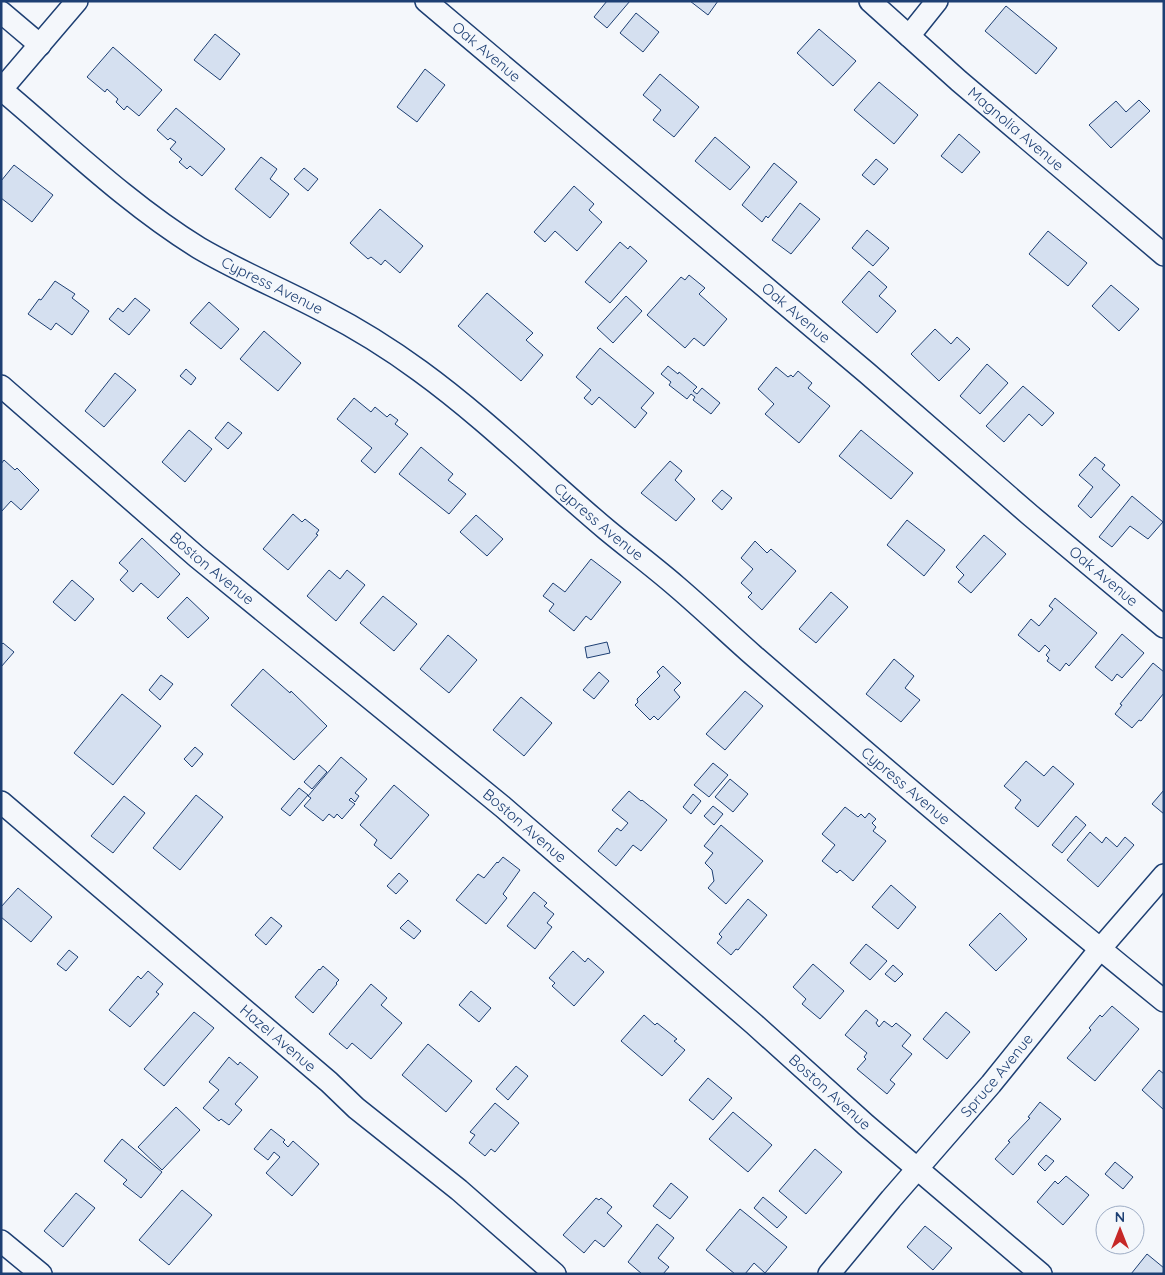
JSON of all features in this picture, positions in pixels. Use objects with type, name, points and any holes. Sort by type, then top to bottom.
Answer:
[{"type":"street","points":[[2,90],[77,1]]},
{"type":"street","name":"Oak Avenue","points":[[426,1],[867,373],[1022,509],[1164,627]]},
{"type":"street","name":"Magnolia Avenue","points":[[870,1],[959,81],[1164,255]]},
{"type":"street","points":[[908,36],[936,1]]},
{"type":"street","points":[[1,12],[40,45]]},
{"type":"street","name":"Cypress Avenue","points":[[2,90],[161,222],[198,247],[235,268],[325,312],[373,340],[456,399],[607,530],[675,584],[751,653],[913,793],[1164,1001]]},
{"type":"street","name":"Boston Avenue","points":[[1,386],[197,557],[504,807],[1041,1274]]},
{"type":"street","name":"Hazel Avenue","points":[[1,802],[314,1069],[356,1108],[460,1190],[555,1274]]},
{"type":"street","name":"Spruce Avenue","points":[[829,1274],[991,1084],[1100,949],[1164,875]]},
{"type":"street","points":[[1,1241],[41,1274]]},
{"type":"building","points":[[607,1],[630,1],[607,28],[594,17]]},
{"type":"building","points":[[690,1],[718,1],[708,15]]},
{"type":"building","points":[[1006,6],[1057,48],[1036,74],[985,31]]},
{"type":"building","points":[[636,13],[659,32],[643,52],[620,33]]},
{"type":"building","points":[[819,29],[856,61],[833,86],[797,53]]},
{"type":"building","points":[[215,34],[240,54],[220,80],[194,60]]},
{"type":"building","points":[[113,47],[162,90],[139,116],[127,106],[124,110],[116,102],[118,99],[107,89],[105,92],[87,77]]},
{"type":"building","points":[[425,69],[445,85],[417,122],[397,107]]},
{"type":"building","points":[[660,74],[699,107],[674,137],[653,120],[661,110],[643,95]]},
{"type":"building","points":[[879,82],[918,115],[894,144],[854,110]]},
{"type":"building","points":[[1139,100],[1150,111],[1111,148],[1089,125],[1116,101],[1126,112]]},
{"type":"building","points":[[176,108],[225,149],[202,176],[190,166],[187,169],[179,162],[182,159],[170,149],[176,142],[170,138],[168,140],[157,130]]},
{"type":"building","points":[[959,134],[980,152],[962,173],[941,156]]},
{"type":"building","points":[[715,137],[750,167],[730,190],[695,161]]},
{"type":"building","points":[[261,157],[277,169],[270,179],[289,194],[270,218],[235,189]]},
{"type":"building","points":[[876,159],[888,169],[874,185],[862,175]]},
{"type":"building","points":[[774,163],[797,182],[768,218],[766,216],[762,222],[742,205]]},
{"type":"building","points":[[14,165],[53,195],[32,222],[1,198],[1,181]]},
{"type":"building","points":[[304,168],[318,179],[308,191],[294,179]]},
{"type":"building","points":[[574,186],[594,204],[589,210],[602,222],[577,251],[555,231],[545,242],[534,232]]},
{"type":"building","points":[[800,203],[820,219],[791,254],[772,240]]},
{"type":"building","points":[[380,209],[423,246],[400,273],[385,260],[381,265],[371,257],[368,259],[350,243]]},
{"type":"building","points":[[867,230],[889,248],[873,266],[852,248]]},
{"type":"building","points":[[1048,231],[1087,263],[1068,286],[1029,254]]},
{"type":"building","points":[[620,242],[628,249],[630,246],[647,261],[610,303],[585,282]]},
{"type":"building","points":[[869,271],[887,287],[879,296],[896,311],[877,333],[842,302]]},
{"type":"building","points":[[689,275],[705,288],[699,294],[727,319],[704,346],[694,338],[685,348],[647,315],[681,277],[685,280]]},
{"type":"building","points":[[55,281],[75,294],[72,298],[89,311],[72,335],[56,323],[51,330],[28,314]]},
{"type":"building","points":[[1111,285],[1139,309],[1119,331],[1092,306]]},
{"type":"building","points":[[487,293],[533,333],[526,340],[543,355],[521,381],[458,326]]},
{"type":"building","points":[[626,296],[642,311],[613,343],[597,328]]},
{"type":"building","points":[[135,298],[150,310],[129,335],[109,319],[118,308],[123,312]]},
{"type":"building","points":[[209,302],[239,329],[221,349],[190,323]]},
{"type":"building","points":[[935,329],[951,344],[957,337],[970,349],[939,381],[911,354]]},
{"type":"building","points":[[264,331],[301,363],[278,391],[240,359]]},
{"type":"building","points":[[600,348],[654,393],[641,408],[647,413],[635,428],[599,397],[592,405],[584,398],[591,390],[576,377]]},
{"type":"building","points":[[987,364],[1008,383],[980,414],[960,396]]},
{"type":"building","points":[[668,366],[678,374],[679,372],[697,387],[693,391],[697,394],[702,388],[720,403],[711,414],[693,400],[695,397],[691,394],[687,399],[669,385],[671,382],[661,374]]},
{"type":"building","points":[[776,367],[788,377],[791,375],[793,377],[798,371],[812,383],[808,388],[830,406],[799,443],[765,414],[774,404],[758,389]]},
{"type":"building","points":[[186,369],[196,378],[191,385],[180,376]]},
{"type":"building","points":[[115,373],[136,390],[104,427],[85,411]]},
{"type":"building","points":[[1023,386],[1054,413],[1042,426],[1029,414],[1004,442],[986,426]]},
{"type":"building","points":[[354,398],[371,412],[375,407],[387,417],[390,414],[398,420],[395,424],[408,434],[375,473],[361,461],[372,448],[337,419]]},
{"type":"building","points":[[228,422],[242,433],[228,449],[215,438]]},
{"type":"building","points":[[189,430],[212,449],[185,482],[162,462]]},
{"type":"building","points":[[861,430],[913,473],[891,499],[839,456]]},
{"type":"building","points":[[421,447],[453,474],[448,480],[466,494],[449,514],[399,474]]},
{"type":"building","points":[[1095,457],[1105,465],[1102,469],[1120,485],[1091,518],[1078,506],[1093,487],[1079,475]]},
{"type":"building","points":[[4,460],[15,470],[17,468],[39,490],[21,510],[11,501],[1,512],[1,464]]},
{"type":"building","points":[[670,461],[682,471],[675,480],[695,499],[676,521],[641,493]]},
{"type":"building","points":[[722,490],[732,498],[722,510],[712,501]]},
{"type":"building","points":[[1132,496],[1163,522],[1148,539],[1130,526],[1112,547],[1099,537]]},
{"type":"building","points":[[293,514],[302,522],[305,519],[319,530],[316,534],[318,535],[288,570],[263,549]]},
{"type":"building","points":[[476,515],[503,539],[487,556],[460,532]]},
{"type":"building","points":[[907,520],[945,550],[924,576],[887,545]]},
{"type":"building","points":[[984,535],[1006,554],[971,593],[958,582],[964,575],[956,567]]},
{"type":"building","points":[[142,538],[180,574],[158,598],[141,583],[133,592],[120,580],[128,571],[119,563]]},
{"type":"building","points":[[755,541],[767,553],[771,549],[796,571],[762,610],[748,597],[752,593],[741,583],[753,569],[741,558]]},
{"type":"building","points":[[591,559],[621,582],[591,620],[586,616],[574,631],[549,611],[554,604],[543,596],[553,583],[565,592]]},
{"type":"building","points":[[329,570],[340,579],[347,570],[365,585],[336,621],[307,596]]},
{"type":"building","points":[[72,580],[94,599],[75,621],[53,602]]},
{"type":"building","points":[[831,592],[848,607],[816,643],[799,629]]},
{"type":"building","points":[[383,596],[417,624],[394,651],[360,623]]},
{"type":"building","points":[[187,597],[209,618],[188,638],[167,618]]},
{"type":"building","points":[[1055,598],[1097,633],[1069,666],[1066,663],[1060,671],[1047,661],[1049,658],[1046,655],[1050,650],[1045,645],[1039,652],[1018,635],[1031,619],[1039,626],[1053,609],[1049,606]]},
{"type":"building","points":[[1122,634],[1144,653],[1122,678],[1117,674],[1112,681],[1095,667]]},
{"type":"building","points":[[448,635],[477,660],[449,693],[420,669]]},
{"type":"building","points":[[607,642],[610,653],[587,658],[585,647]]},
{"type":"building","points":[[3,643],[14,652],[1,667],[1,645]]},
{"type":"building","points":[[894,659],[914,676],[905,688],[920,700],[901,722],[866,694]]},
{"type":"building","points":[[1153,663],[1164,672],[1164,693],[1141,721],[1139,720],[1132,728],[1115,714],[1122,705],[1120,704]]},
{"type":"building","points":[[663,666],[681,683],[674,690],[680,697],[658,720],[654,716],[650,720],[635,705],[638,702],[637,699],[660,676],[657,672]]},
{"type":"building","points":[[263,669],[290,693],[291,691],[327,726],[294,760],[231,705]]},
{"type":"building","points":[[599,672],[609,681],[594,699],[583,690]]},
{"type":"building","points":[[161,675],[173,684],[160,700],[149,690]]},
{"type":"building","points":[[745,691],[763,706],[725,750],[706,734]]},
{"type":"building","points":[[122,694],[161,726],[113,785],[74,753]]},
{"type":"building","points":[[521,697],[552,723],[524,756],[493,730]]},
{"type":"building","points":[[195,747],[203,754],[192,767],[184,759]]},
{"type":"building","points":[[341,757],[367,779],[355,793],[359,796],[355,802],[351,798],[349,800],[355,804],[342,819],[337,814],[334,818],[329,814],[323,821],[304,806],[311,798],[308,796]]},
{"type":"building","points":[[1026,761],[1044,776],[1053,766],[1074,784],[1038,827],[1015,808],[1021,800],[1004,786]]},
{"type":"building","points":[[713,763],[728,775],[709,797],[694,785]]},
{"type":"building","points":[[319,765],[327,772],[312,789],[304,782]]},
{"type":"building","points":[[730,779],[748,794],[733,812],[715,797]]},
{"type":"building","points":[[394,785],[429,815],[391,859],[374,845],[377,840],[360,825]]},
{"type":"building","points":[[299,788],[308,795],[290,816],[281,809]]},
{"type":"building","points":[[1164,790],[1164,814],[1152,804]]},
{"type":"building","points":[[629,791],[667,820],[641,851],[633,845],[616,866],[598,851],[617,828],[621,831],[628,823],[612,810]]},
{"type":"building","points":[[693,794],[701,801],[691,814],[683,807]]},
{"type":"building","points":[[196,795],[223,817],[180,870],[153,848]]},
{"type":"building","points":[[124,796],[145,813],[113,853],[91,836]]},
{"type":"building","points":[[713,806],[723,814],[714,825],[704,816]]},
{"type":"building","points":[[845,807],[858,817],[861,814],[865,818],[869,813],[876,819],[872,823],[876,827],[873,831],[886,841],[853,881],[840,870],[837,873],[822,861],[835,845],[822,834]]},
{"type":"building","points":[[1076,816],[1086,825],[1062,853],[1052,845]]},
{"type":"building","points":[[721,825],[763,861],[726,904],[708,888],[714,881],[712,870],[705,863],[713,853],[704,846]]},
{"type":"building","points":[[1090,832],[1102,843],[1106,837],[1117,847],[1125,837],[1134,845],[1098,887],[1067,860]]},
{"type":"building","points":[[503,857],[520,870],[503,894],[507,898],[486,924],[456,900],[478,874],[484,878]]},
{"type":"building","points":[[399,873],[408,881],[396,894],[387,886]]},
{"type":"building","points":[[891,885],[916,907],[898,929],[872,907]]},
{"type":"building","points":[[18,888],[52,917],[31,942],[1,917],[1,907]]},
{"type":"building","points":[[534,892],[547,903],[544,906],[554,914],[547,923],[552,927],[535,949],[507,926]]},
{"type":"building","points":[[748,899],[767,915],[738,950],[736,949],[731,955],[717,943],[722,937],[719,934]]},
{"type":"building","points":[[1000,913],[1027,939],[996,971],[969,945]]},
{"type":"building","points":[[271,917],[282,926],[266,945],[255,935]]},
{"type":"building","points":[[408,920],[421,931],[414,939],[400,928]]},
{"type":"building","points":[[866,944],[887,961],[870,980],[850,963]]},
{"type":"building","points":[[69,950],[78,957],[66,971],[57,964]]},
{"type":"building","points":[[573,951],[585,962],[588,958],[604,972],[574,1006],[552,986],[555,983],[549,978]]},
{"type":"building","points":[[813,964],[844,991],[820,1019],[802,1004],[806,999],[793,987]]},
{"type":"building","points":[[893,965],[903,974],[895,982],[885,974]]},
{"type":"building","points":[[323,966],[339,980],[313,1013],[295,997]]},
{"type":"building","points":[[148,971],[163,984],[156,992],[159,994],[130,1027],[109,1010],[138,976],[141,979]]},
{"type":"building","points":[[371,984],[387,998],[381,1005],[402,1023],[371,1059],[352,1043],[347,1049],[329,1034]]},
{"type":"building","points":[[471,991],[491,1008],[479,1022],[459,1005]]},
{"type":"building","points":[[1112,1006],[1139,1029],[1095,1081],[1067,1058],[1091,1030],[1089,1028],[1100,1015],[1102,1017]]},
{"type":"building","points":[[866,1010],[878,1020],[876,1023],[879,1027],[884,1021],[892,1027],[896,1023],[911,1035],[902,1046],[912,1054],[890,1080],[895,1084],[887,1094],[857,1069],[866,1059],[864,1057],[867,1053],[845,1035]]},
{"type":"building","points":[[194,1012],[214,1028],[164,1086],[144,1069]]},
{"type":"building","points":[[946,1012],[970,1032],[947,1059],[923,1039]]},
{"type":"building","points":[[644,1015],[655,1025],[657,1023],[677,1039],[674,1041],[685,1050],[662,1076],[621,1041]]},
{"type":"building","points":[[428,1044],[472,1081],[446,1112],[402,1075]]},
{"type":"building","points":[[229,1057],[238,1065],[240,1062],[258,1077],[235,1104],[242,1110],[229,1125],[221,1119],[219,1121],[203,1108],[219,1090],[209,1082]]},
{"type":"building","points":[[516,1066],[528,1076],[508,1100],[496,1089]]},
{"type":"building","points":[[1159,1070],[1164,1074],[1164,1110],[1142,1090]]},
{"type":"building","points":[[708,1078],[732,1098],[713,1120],[689,1100]]},
{"type":"building","points":[[1040,1102],[1061,1119],[1013,1175],[995,1159],[1010,1142],[1008,1141],[1030,1118],[1028,1117]]},
{"type":"building","points":[[495,1103],[519,1123],[495,1152],[491,1149],[485,1156],[469,1143],[475,1135],[470,1132]]},
{"type":"building","points":[[176,1107],[200,1130],[162,1170],[138,1147]]},
{"type":"building","points":[[733,1112],[772,1145],[748,1172],[709,1139]]},
{"type":"building","points":[[271,1129],[285,1140],[283,1142],[288,1147],[293,1141],[319,1164],[292,1196],[266,1173],[280,1157],[274,1152],[268,1160],[254,1149]]},
{"type":"building","points":[[122,1139],[162,1172],[141,1198],[123,1184],[127,1180],[104,1161]]},
{"type":"building","points":[[815,1149],[842,1172],[806,1214],[779,1191]]},
{"type":"building","points":[[1046,1155],[1054,1161],[1045,1171],[1038,1164]]},
{"type":"building","points":[[1115,1162],[1133,1177],[1123,1189],[1105,1174]]},
{"type":"building","points":[[1066,1176],[1089,1195],[1063,1225],[1037,1202],[1055,1181],[1058,1184]]},
{"type":"building","points":[[671,1183],[688,1197],[670,1219],[653,1206]]},
{"type":"building","points":[[182,1190],[212,1215],[169,1265],[139,1240]]},
{"type":"building","points":[[76,1193],[95,1208],[63,1247],[44,1231]]},
{"type":"building","points":[[763,1197],[787,1217],[777,1228],[754,1208]]},
{"type":"building","points":[[596,1198],[599,1200],[601,1198],[612,1207],[607,1213],[622,1226],[604,1247],[595,1240],[584,1253],[563,1235]]},
{"type":"building","points":[[740,1209],[787,1247],[765,1273],[754,1263],[745,1274],[735,1274],[706,1250]]},
{"type":"building","points":[[657,1224],[674,1238],[658,1258],[669,1267],[663,1274],[642,1274],[628,1262]]},
{"type":"building","points":[[925,1226],[952,1248],[933,1270],[907,1247]]},
{"type":"building","points":[[1147,1254],[1164,1268],[1163,1274],[1131,1274]]}]
